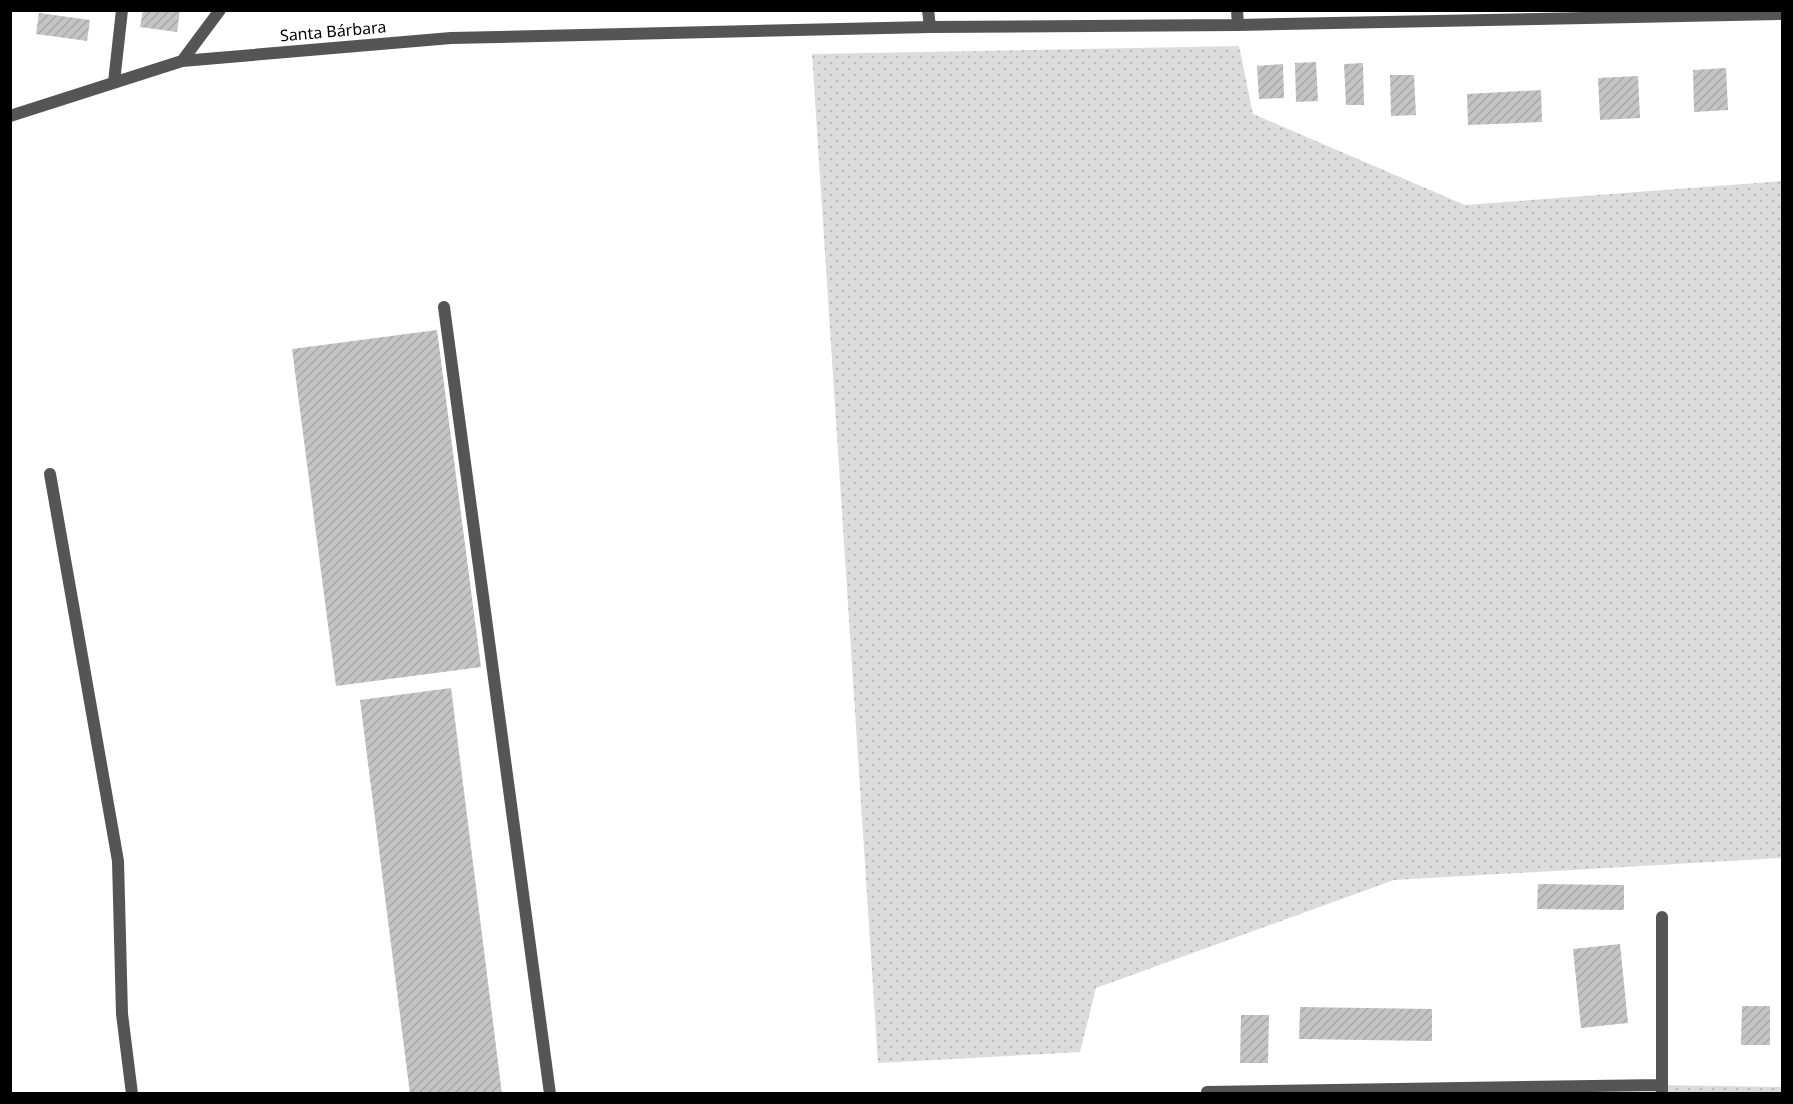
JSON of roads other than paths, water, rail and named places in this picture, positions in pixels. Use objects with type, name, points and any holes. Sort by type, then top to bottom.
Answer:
[{"type":"street","points":[[114,82],[122,10]]},
{"type":"street","points":[[182,61],[220,10]]},
{"type":"street","points":[[928,10],[930,27]]},
{"type":"street","points":[[1238,10],[1238,25]]},
{"type":"street","name":"Santa Bárbara","points":[[10,116],[182,61],[451,38],[930,27],[1238,25],[1782,14]]},
{"type":"street","points":[[444,307],[550,1094]]},
{"type":"street","points":[[50,474],[118,861],[122,1014],[132,1094]]},
{"type":"street","points":[[1207,1092],[1662,1090],[1662,917]]}]
